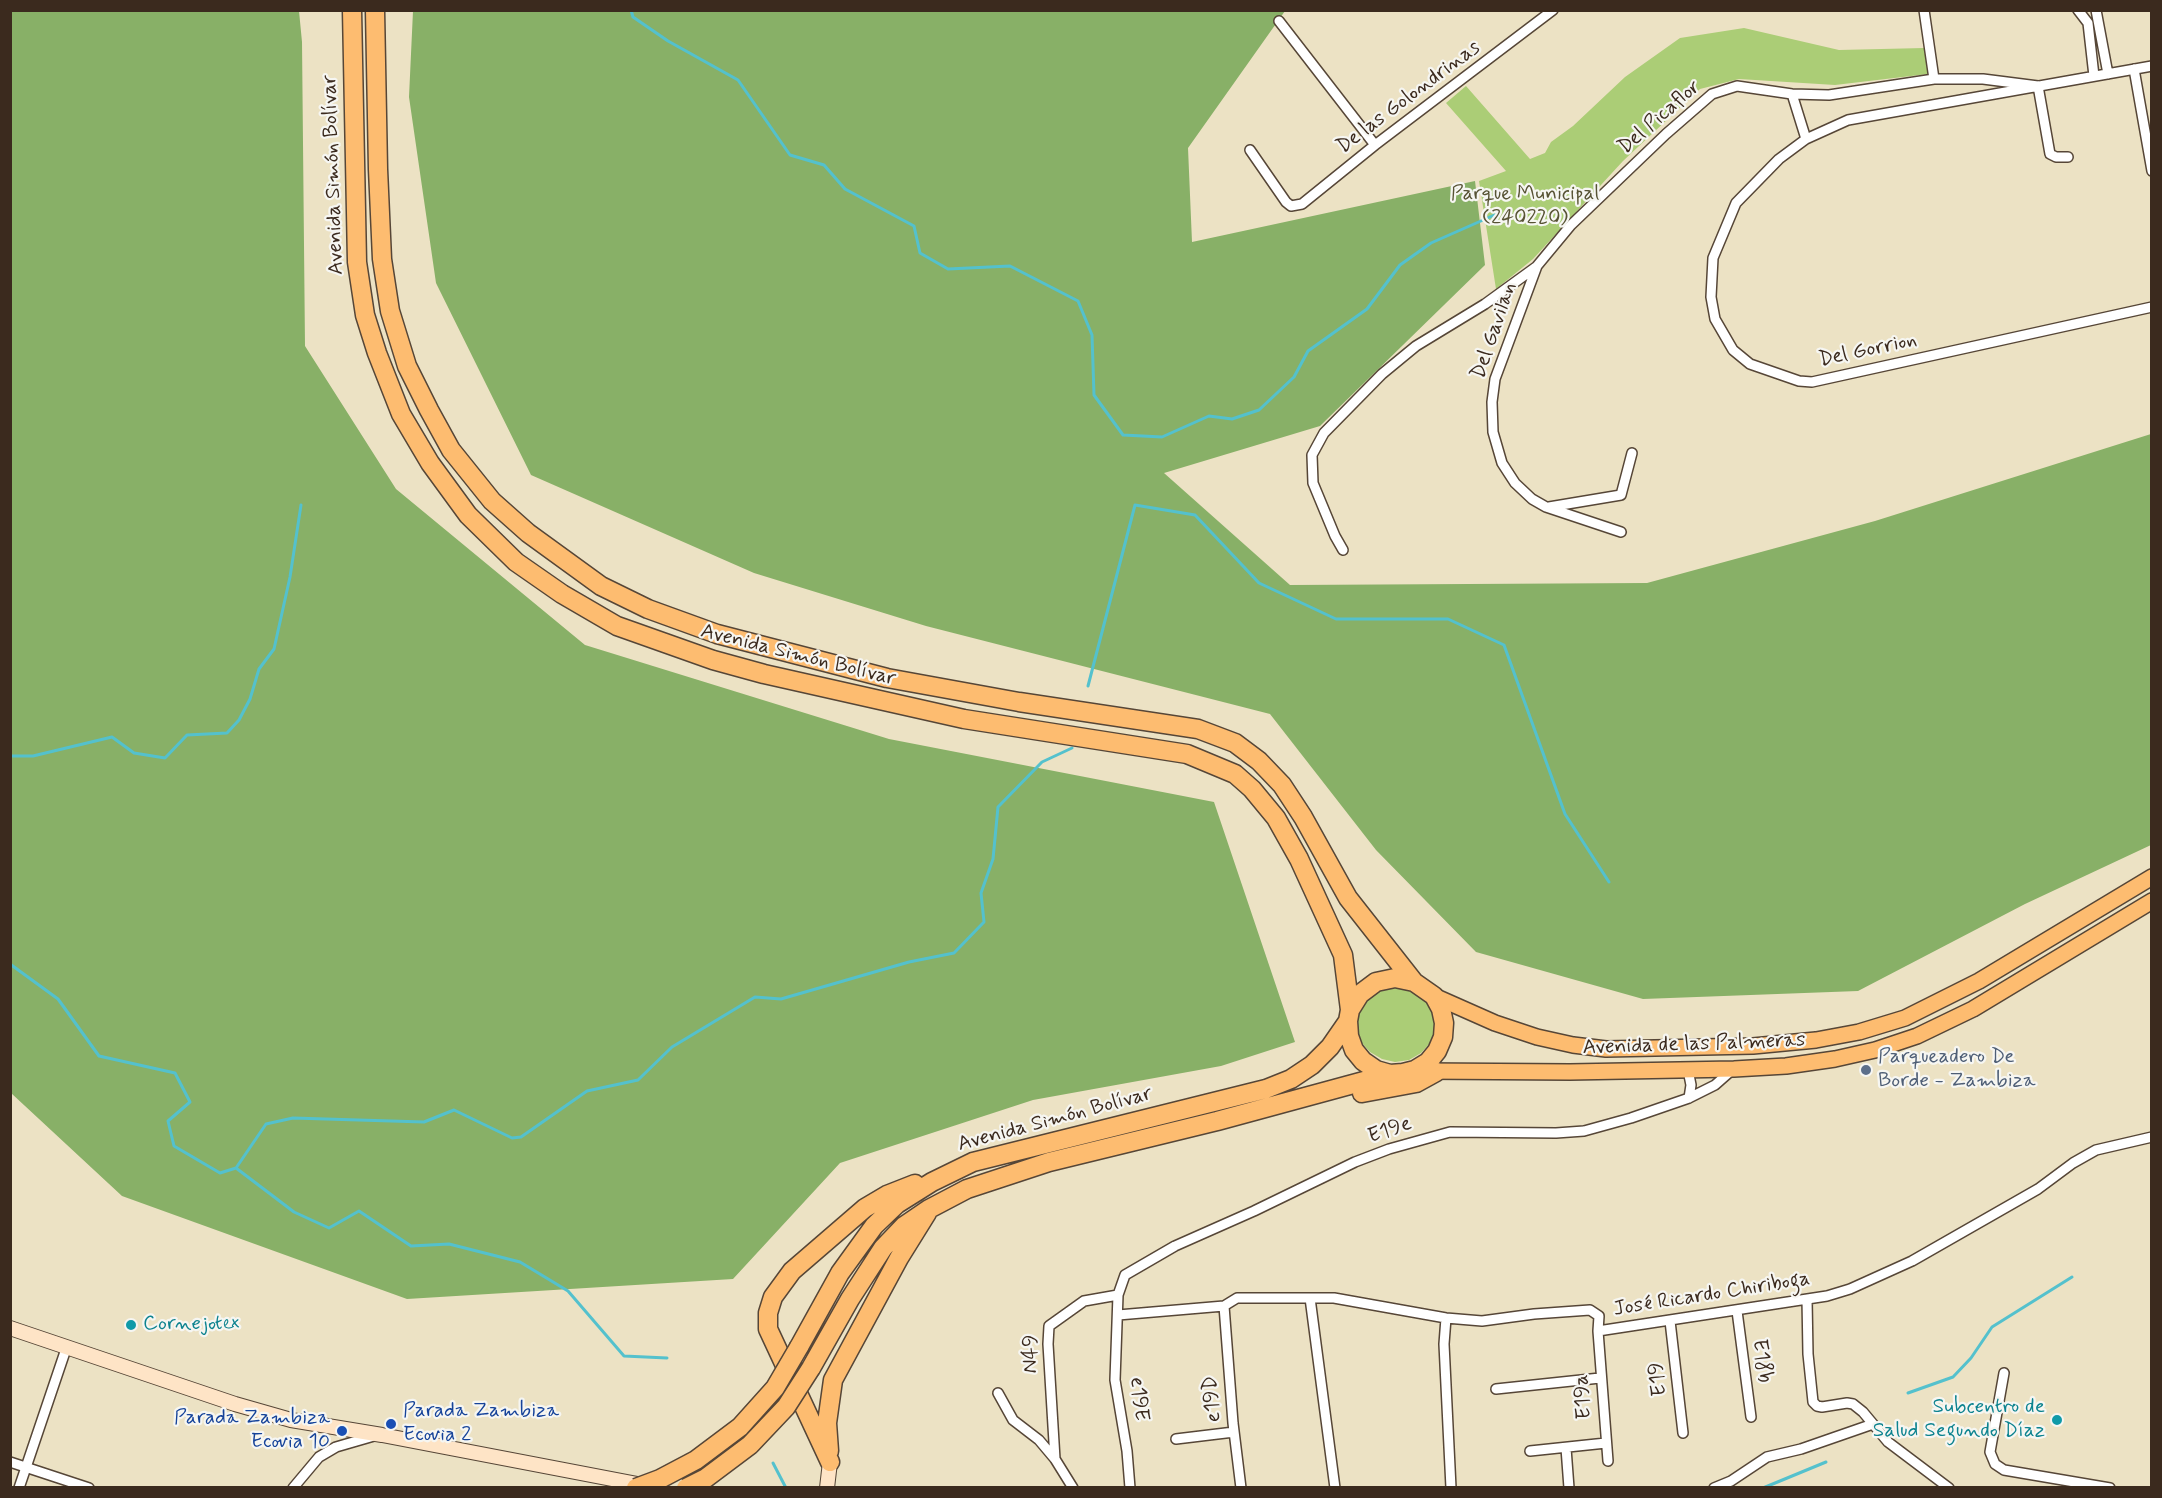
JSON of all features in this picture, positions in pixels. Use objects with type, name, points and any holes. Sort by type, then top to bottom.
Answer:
[{"type":"highway","name":"Avenida Simón Bolívar","points":[[352,10],[357,262],[365,315],[401,414],[430,463],[468,515],[516,562],[562,594],[617,626],[713,660],[764,675],[964,719],[1187,754],[1235,774],[1252,789],[1276,818],[1299,859],[1343,955],[1349,1016],[1330,1047],[1312,1065],[1283,1082],[1266,1089],[973,1162],[932,1182],[897,1204],[874,1226],[840,1273],[774,1388],[740,1427],[696,1461],[636,1488]]},
{"type":"highway","name":"Avenida Simón Bolívar","points":[[375,10],[382,260],[390,310],[407,366],[429,410],[451,450],[492,501],[528,533],[601,586],[648,609],[717,634],[887,678],[1018,702],[1198,729],[1235,743],[1260,760],[1282,785],[1303,817],[1348,898],[1414,982]]},
{"type":"highway","points":[[1395,978],[1414,982],[1434,996],[1441,1009],[1444,1023],[1443,1038],[1432,1056],[1415,1070],[1390,1074],[1376,1070],[1354,1050],[1349,1036],[1349,1016],[1360,994],[1376,982],[1395,978]]},
{"type":"highway","points":[[1217,1121],[1230,1123],[1246,1121],[1376,1090],[1416,1083],[1436,1072]]},
{"type":"highway","name":"Avenida Simón Bolívar","points":[[686,1488],[706,1478],[750,1445],[786,1407],[883,1248],[904,1226],[929,1209],[967,1189],[1022,1169],[1217,1121],[1390,1074]]},
{"type":"highway","points":[[830,1462],[768,1329],[768,1313],[773,1297],[792,1271],[865,1208],[906,1187],[932,1182]]},
{"type":"highway","points":[[830,1462],[827,1423],[833,1380],[899,1258],[929,1209]]},
{"type":"main road","name":"Avenida de las Palmeras","points":[[1434,996],[1495,1023],[1538,1037],[1595,1048],[1754,1046],[1816,1040],[1859,1032],[1905,1018],[1979,981],[2151,877]]},
{"type":"main road","name":"Avenida de las Palmeras","points":[[1415,1070],[1436,1072],[1734,1069],[1786,1066],[1875,1050],[1917,1036],[1973,1009],[2151,901]]},
{"type":"street","name":"De las Golondrinas","points":[[1250,150],[1286,202],[1291,206],[1302,204],[1375,145],[1553,10]]},
{"type":"street","points":[[1924,10],[1934,79]]},
{"type":"street","points":[[2078,10],[2088,23],[2094,76]]},
{"type":"street","points":[[2097,10],[2108,74]]},
{"type":"street","points":[[1279,21],[1375,145]]},
{"type":"street","name":"Del Gorrion","points":[[2151,66],[1848,120],[1806,139],[1779,159],[1736,203],[1713,258],[1711,297],[1715,319],[1733,350],[1750,364],[1799,381],[1812,382],[2151,307]]},
{"type":"street","points":[[2134,69],[2151,171]]},
{"type":"street","name":"Del Picaflor","points":[[1571,225],[1666,134],[1712,94],[1737,86],[1792,94],[1845,93],[1934,79],[1983,79],[2038,86]]},
{"type":"street","points":[[2038,86],[2050,154],[2056,157],[2068,157]]},
{"type":"street","points":[[1792,94],[1806,139]]},
{"type":"street","name":"Del Gavilan","points":[[1571,225],[1537,266],[1495,379],[1493,432],[1502,463],[1515,483],[1532,499],[1546,507],[1621,532]]},
{"type":"street","points":[[1343,550],[1313,483],[1312,455],[1324,433],[1382,374],[1416,346],[1485,304],[1537,266]]},
{"type":"street","points":[[1546,507],[1622,495],[1632,453]]},
{"type":"street","name":"E19e","points":[[1125,1275],[1175,1246],[1355,1162],[1429,1136],[1465,1130],[1556,1133],[1584,1131],[1689,1098],[1715,1085],[1734,1069]]},
{"type":"street","points":[[1688,1070],[1691,1085],[1689,1098]]},
{"type":"street","name":"José Ricardo Chiriboga","points":[[1118,1315],[1224,1306],[1237,1298],[1334,1298],[1446,1318],[1482,1321],[1590,1310],[1599,1316],[1599,1331],[1807,1299],[1850,1289],[1912,1261],[2038,1189],[2096,1149],[2151,1137]]},
{"type":"street","name":"e19E","points":[[1125,1275],[1118,1295],[1115,1380],[1130,1488]]},
{"type":"street","name":"N49","points":[[1055,1459],[1048,1344],[1049,1326],[1084,1301],[1118,1295]]},
{"type":"street","points":[[1310,1298],[1335,1488]]},
{"type":"street","points":[[1807,1299],[1806,1321],[1813,1402],[1822,1407],[1852,1404],[1888,1442],[1949,1488]]},
{"type":"street","name":"e19D","points":[[1224,1306],[1241,1488]]},
{"type":"street","name":"E18b","points":[[1737,1311],[1751,1417]]},
{"type":"street","points":[[1446,1318],[1444,1344],[1451,1488]]},
{"type":"street","name":"E19","points":[[1670,1321],[1683,1433]]},
{"type":"street","points":[[10,1328],[235,1404],[291,1420],[382,1434],[657,1488]]},
{"type":"street","name":"E19a","points":[[1599,1331],[1600,1378],[1608,1461]]},
{"type":"street","points":[[19,1488],[67,1346]]},
{"type":"street","points":[[2004,1373],[1990,1452],[1995,1464],[2004,1470],[2110,1488]]},
{"type":"street","points":[[1496,1389],[1600,1378]]},
{"type":"street","points":[[998,1394],[1012,1420],[1039,1440],[1055,1459],[1073,1488]]},
{"type":"street","points":[[1714,1488],[1731,1481],[1767,1457],[1801,1449],[1873,1424]]},
{"type":"street","points":[[1176,1439],[1234,1432]]},
{"type":"street","points":[[293,1488],[319,1457],[336,1447],[382,1434]]},
{"type":"street","points":[[1530,1451],[1606,1443]]},
{"type":"street","points":[[1566,1448],[1569,1488]]},
{"type":"street","points":[[10,1462],[89,1488]]},
{"type":"street","points":[[827,1488],[830,1462]]},
{"type":"green space","points":[[10,11],[299,11],[302,42],[305,346],[396,489],[585,645],[889,739],[1214,802],[1295,1042],[1221,1066],[1033,1100],[840,1163],[733,1279],[407,1299],[122,1196],[11,1093]]},
{"type":"green space","points":[[413,11],[1285,11],[1188,148],[1192,242],[1475,181],[1485,265],[1320,426],[1164,473],[1290,585],[1647,583],[1875,521],[2151,434],[2151,845],[2025,904],[1858,991],[1643,999],[1476,952],[1376,850],[1270,714],[926,626],[754,573],[531,475],[436,283],[409,97]]},
{"type":"green space","name":"Parque Municipal (240220)","points":[[1744,28],[1839,50],[1924,48],[1928,74],[1835,85],[1739,79],[1700,89],[1623,161],[1533,259],[1496,289],[1479,181],[1506,171],[1446,103],[1466,86],[1530,159],[1545,153],[1551,142],[1573,126],[1625,77],[1680,38]]},
{"type":"green space","points":[[1404,980],[1434,1004],[1436,1031],[1430,1043],[1421,1053],[1409,1060],[1395,1062],[1382,1059],[1370,1052],[1361,1042],[1356,1030],[1358,1003],[1366,992]]},
{"type":"waterway","points":[[631,10],[633,17],[668,41],[738,80],[790,155],[824,165],[845,189],[914,226],[920,253],[948,269],[1010,266],[1078,301],[1092,335],[1094,395],[1123,435],[1162,437],[1209,416],[1232,419],[1259,410],[1294,377],[1308,351],[1367,309],[1400,265],[1431,243],[1499,213]]},
{"type":"waterway","points":[[10,756],[33,756],[112,737],[134,753],[165,758],[187,735],[227,733],[239,720],[250,699],[259,669],[274,649],[290,577],[301,505]]},
{"type":"waterway","points":[[1088,686],[1135,505],[1195,515],[1259,583],[1336,619],[1448,619],[1504,645],[1565,814],[1609,882]]},
{"type":"waterway","points":[[236,1168],[266,1124],[293,1118],[424,1122],[454,1110],[512,1138],[521,1137],[587,1091],[638,1080],[672,1047],[755,997],[781,999],[909,962],[954,953],[984,922],[981,893],[993,859],[998,807],[1042,762],[1072,748]]},
{"type":"waterway","points":[[10,964],[58,999],[99,1056],[175,1073],[190,1102],[168,1121],[174,1146],[220,1173],[236,1168],[294,1212],[329,1228],[359,1211],[411,1246],[449,1244],[520,1262],[568,1291],[624,1356],[667,1358]]},
{"type":"waterway","points":[[1908,1393],[1953,1377],[1971,1358],[1992,1327],[2072,1277]]},
{"type":"waterway","points":[[1763,1488],[1826,1462]]},
{"type":"waterway","points":[[773,1463],[786,1488]]},
{"type":"place","name":"Parqueadero De Borde - Zambiza","points":[[1866,1070]]},
{"type":"place","name":"Cornejotex","points":[[131,1325]]},
{"type":"place","name":"Subcentro de Salud Segundo Díaz","points":[[2057,1420]]},
{"type":"place","name":"Parada Zambiza Ecovia 2","points":[[391,1424]]},
{"type":"place","name":"Parada Zambiza Ecovia 10","points":[[342,1431]]}]
